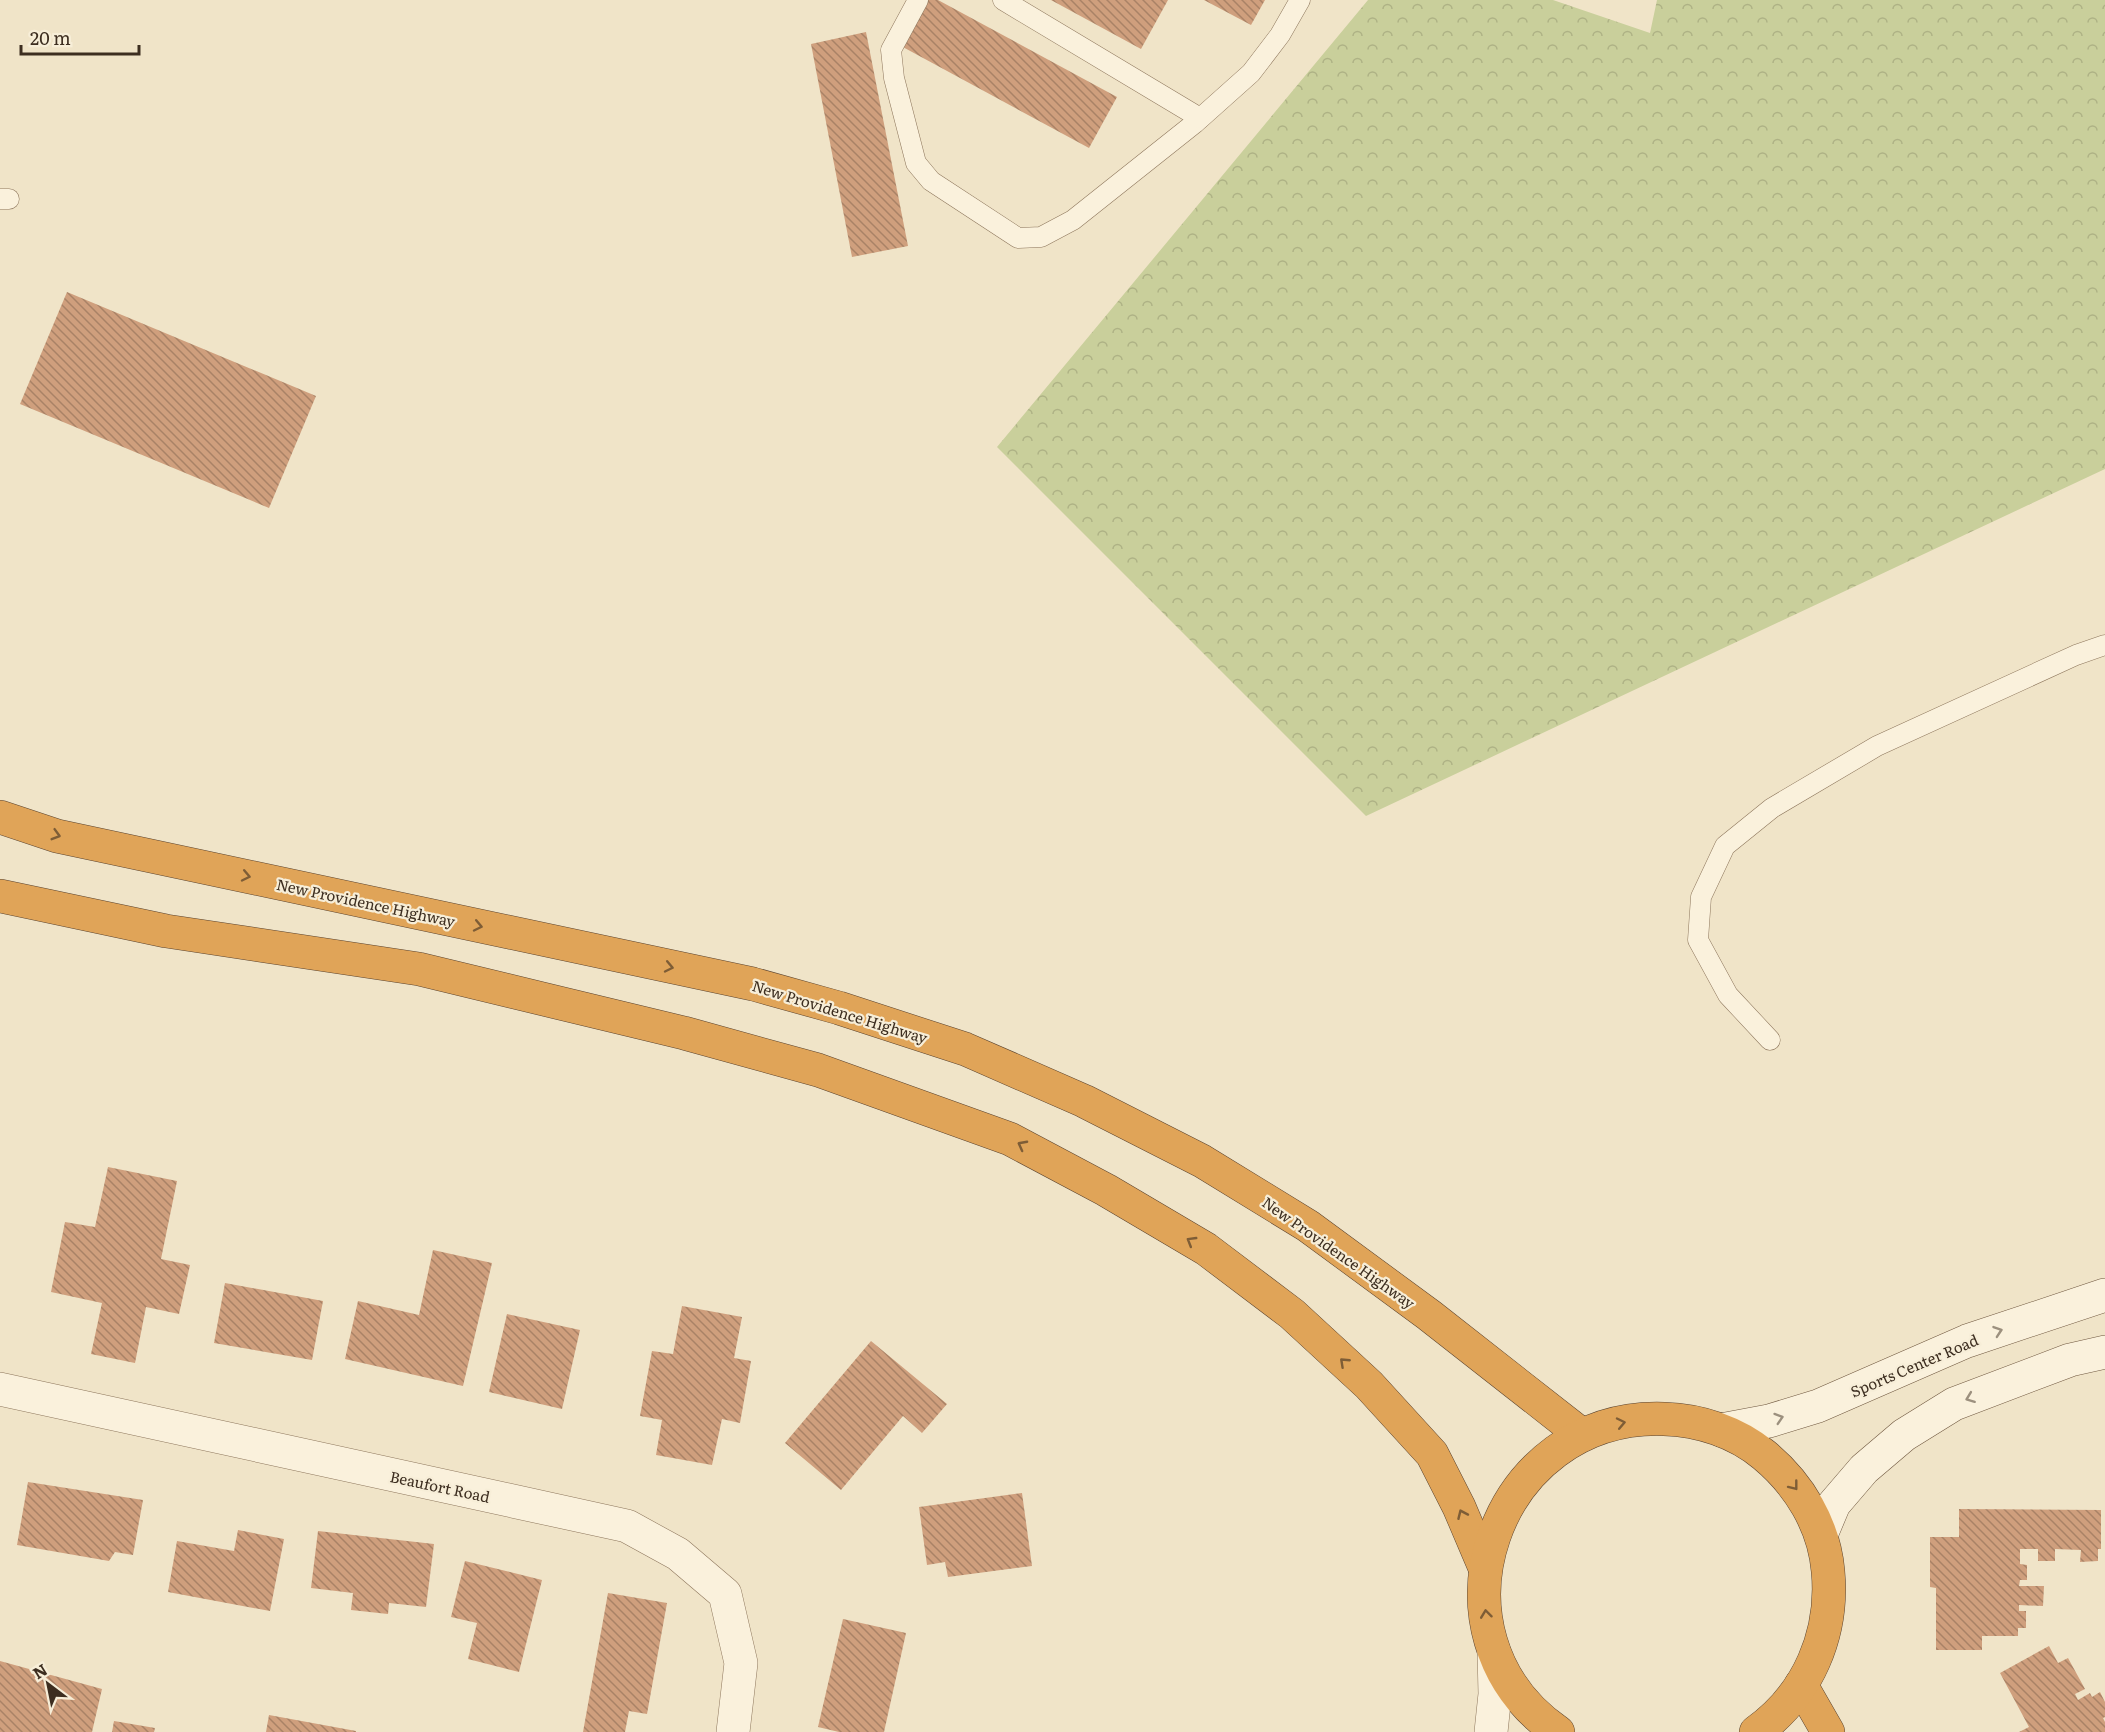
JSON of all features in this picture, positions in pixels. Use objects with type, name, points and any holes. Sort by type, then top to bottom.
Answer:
[{"type":"highway","name":"New Providence Highway","points":[[0,817],[57,836],[753,984],[839,1008],[965,1049],[1084,1101],[1202,1161],[1308,1226],[1429,1315],[1582,1435]]},
{"type":"highway","points":[[0,896],[166,931],[419,969],[684,1033],[818,1070],[1010,1139],[1106,1190],[1206,1249],[1292,1314],[1369,1385],[1432,1454],[1459,1507],[1485,1568]]},
{"type":"highway","points":[[1558,1732],[1531,1710],[1517,1694],[1494,1652],[1488,1632],[1483,1590],[1485,1568],[1497,1527],[1506,1507],[1521,1484],[1545,1460],[1582,1435],[1612,1424],[1657,1418],[1688,1421],[1721,1430],[1748,1443],[1783,1472],[1803,1498],[1821,1535],[1828,1563],[1829,1608],[1824,1634],[1814,1662],[1801,1685],[1774,1717],[1756,1732]]},
{"type":"highway","points":[[1801,1685],[1828,1732]]},
{"type":"street","name":"Sports Center Road","points":[[1721,1430],[1770,1421],[1818,1406],[1967,1341],[2105,1295]]},
{"type":"street","points":[[1821,1535],[1834,1504],[1864,1469],[1904,1435],[1954,1404],[2070,1360],[2105,1352]]},
{"type":"street","name":"Beaufort Road","points":[[0,1389],[627,1526],[678,1554],[725,1594],[741,1663],[733,1732]]},
{"type":"street","points":[[1491,1732],[1495,1694],[1494,1652]]},
{"type":"lane","points":[[918,0],[891,50],[894,78],[916,163],[931,181],[1018,238],[1041,237],[1073,220],[1200,118],[1251,74],[1280,34],[1300,0]]},
{"type":"lane","points":[[1003,0],[1200,118]]},
{"type":"lane","points":[[1770,1040],[1728,995],[1698,940],[1701,897],[1725,846],[1772,808],[1877,746],[2076,655],[2105,645]]},
{"type":"green space","points":[[1368,0],[1553,0],[1650,33],[1657,0],[2105,0],[2105,469],[1366,816],[997,447]]},
{"type":"building","points":[[926,0],[938,0],[1117,97],[1089,148],[901,46]]},
{"type":"building","points":[[1051,0],[1168,0],[1141,49]]},
{"type":"building","points":[[1204,0],[1265,0],[1251,25]]},
{"type":"building","points":[[866,32],[908,246],[852,257],[811,44]]},
{"type":"building","points":[[67,292],[316,396],[269,508],[20,404]]},
{"type":"building","points":[[108,1167],[177,1181],[161,1259],[190,1265],[179,1314],[146,1307],[135,1363],[91,1354],[102,1303],[51,1292],[65,1222],[95,1227]]},
{"type":"building","points":[[433,1250],[492,1263],[463,1386],[345,1359],[358,1301],[419,1315]]},
{"type":"building","points":[[225,1283],[323,1301],[312,1360],[214,1343]]},
{"type":"building","points":[[682,1306],[742,1317],[734,1358],[751,1361],[740,1423],[722,1419],[712,1465],[656,1455],[662,1420],[640,1416],[652,1351],[673,1354]]},
{"type":"building","points":[[507,1314],[580,1330],[562,1409],[489,1392]]},
{"type":"building","points":[[871,1341],[947,1404],[922,1433],[903,1416],[841,1490],[785,1443]]},
{"type":"building","points":[[28,1482],[143,1500],[133,1555],[115,1552],[109,1561],[17,1545]]},
{"type":"building","points":[[1022,1493],[1032,1566],[948,1577],[945,1562],[927,1565],[919,1507]]},
{"type":"building","points":[[1959,1509],[2101,1510],[2101,1549],[2098,1549],[2098,1561],[2080,1562],[2081,1550],[2055,1549],[2055,1561],[2038,1561],[2038,1549],[2020,1549],[2020,1564],[2027,1565],[2027,1580],[2020,1580],[2019,1586],[2044,1586],[2043,1606],[2019,1605],[2019,1611],[2026,1611],[2026,1628],[2018,1628],[2018,1636],[1982,1636],[1982,1650],[1936,1650],[1936,1588],[1930,1587],[1930,1537],[1959,1537]]},
{"type":"building","points":[[238,1530],[284,1539],[270,1611],[168,1592],[177,1541],[234,1551]]},
{"type":"building","points":[[318,1531],[434,1544],[426,1607],[389,1603],[388,1614],[351,1610],[353,1593],[311,1588]]},
{"type":"building","points":[[465,1561],[542,1580],[519,1672],[468,1659],[477,1623],[451,1617]]},
{"type":"building","points":[[608,1593],[667,1603],[647,1714],[629,1711],[625,1732],[583,1732]]},
{"type":"building","points":[[843,1619],[906,1633],[884,1732],[839,1732],[818,1727]]},
{"type":"building","points":[[2049,1646],[2058,1663],[2068,1658],[2085,1689],[2075,1694],[2078,1700],[2090,1693],[2092,1697],[2100,1692],[2105,1702],[2105,1717],[2103,1718],[2105,1732],[2019,1732],[2029,1727],[2000,1673]]},
{"type":"building","points":[[0,1661],[102,1689],[92,1732],[0,1732]]},
{"type":"building","points":[[269,1715],[356,1731],[356,1732],[266,1732]]},
{"type":"building","points":[[114,1721],[155,1728],[154,1732],[112,1732]]}]
